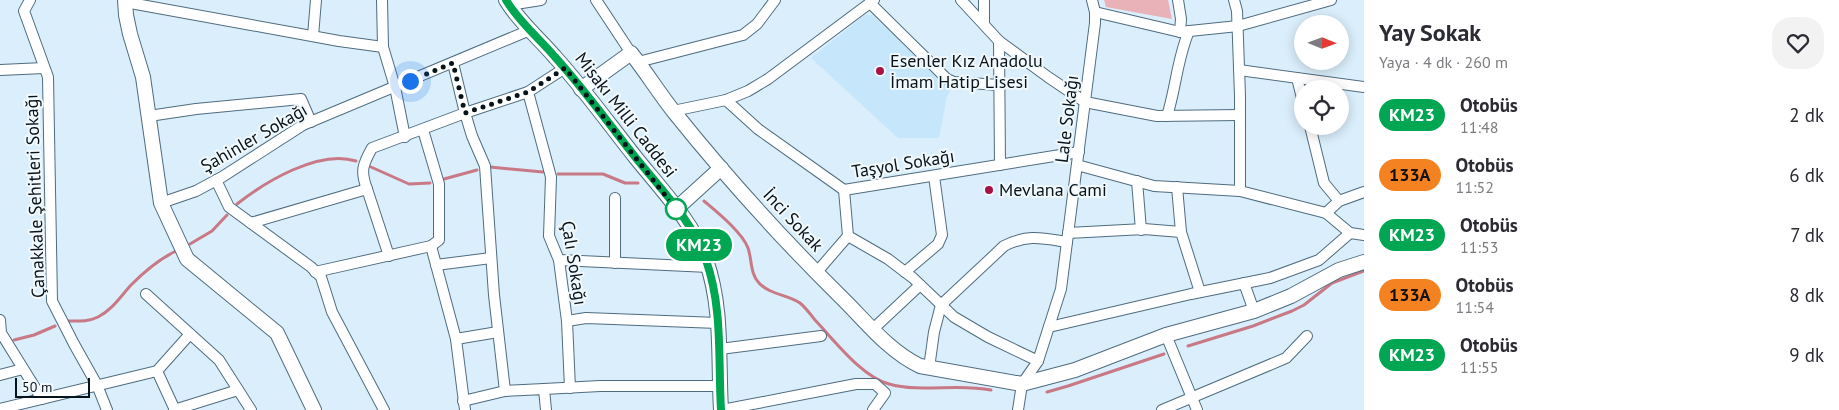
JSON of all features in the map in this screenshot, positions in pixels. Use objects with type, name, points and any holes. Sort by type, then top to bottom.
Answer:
[{"type":"street","name":"Çanakkale Şehitleri Sokağı","points":[[30,0],[24,11],[48,77],[52,301],[97,385],[107,410]]},
{"type":"street","points":[[313,36],[316,0]]},
{"type":"street","points":[[382,0],[382,47],[395,87],[405,136]]},
{"type":"street","points":[[508,3],[541,0]]},
{"type":"street","name":"İnci Sokak","points":[[596,0],[673,111],[775,229],[873,329],[906,358],[920,366],[1022,384]]},
{"type":"street","points":[[581,89],[635,58],[743,35],[757,24],[775,0]]},
{"type":"street","points":[[961,0],[999,41],[1020,58],[1085,102],[1157,116],[1240,115]]},
{"type":"street","points":[[984,0],[984,23]]},
{"type":"street","name":"Lale Sokağı","points":[[1022,384],[1038,361],[1061,289],[1095,23],[1092,0]]},
{"type":"street","points":[[1167,116],[1185,31],[1178,0]]},
{"type":"street","points":[[1234,0],[1237,11],[1240,70],[1240,191]]},
{"type":"street","points":[[1095,12],[1185,31],[1238,26],[1331,0]]},
{"type":"street","points":[[314,410],[277,333],[187,258],[162,203],[143,77],[130,34],[125,1],[382,47]]},
{"type":"street","points":[[673,111],[726,100],[748,91],[768,80],[872,2],[947,79],[954,82],[999,85]]},
{"type":"street","name":"Misakı Milli Caddesi","points":[[508,3],[565,68],[695,236],[709,267],[718,323],[721,410]]},
{"type":"street","name":"Şahinler Sokağı","points":[[162,203],[196,191],[216,180],[303,125],[530,30]]},
{"type":"street","points":[[999,41],[1000,165]]},
{"type":"street","points":[[453,63],[472,136],[485,166],[491,258],[505,391]]},
{"type":"street","points":[[0,70],[44,68]]},
{"type":"street","points":[[389,256],[362,179],[363,164],[372,148],[465,113],[528,92],[565,68]]},
{"type":"street","points":[[1240,70],[1364,87]]},
{"type":"street","name":"Çalı Sokağı","points":[[528,92],[551,177],[549,236],[559,260],[567,321],[586,318],[718,323]]},
{"type":"street","points":[[149,116],[196,109],[301,99],[311,122]]},
{"type":"street","name":"Taşyol Sokağı","points":[[726,100],[758,129],[844,190],[1079,152]]},
{"type":"street","points":[[316,272],[431,246],[439,240],[439,184],[422,130]]},
{"type":"street","points":[[1312,135],[1324,182],[1339,201]]},
{"type":"street","points":[[1077,165],[1154,186],[1240,191],[1326,213],[1350,233],[1364,235]]},
{"type":"street","points":[[676,209],[721,168]]},
{"type":"street","points":[[905,272],[938,244],[942,235],[934,176]]},
{"type":"street","points":[[216,180],[229,207],[316,272],[321,278],[332,312],[384,410]]},
{"type":"street","points":[[1138,181],[1142,230]]},
{"type":"street","points":[[1177,187],[1182,232],[1200,292]]},
{"type":"street","points":[[251,223],[366,189]]},
{"type":"street","points":[[816,272],[848,236],[844,190]]},
{"type":"street","points":[[1326,213],[1339,201],[1364,192]]},
{"type":"street","points":[[615,198],[615,263]]},
{"type":"street","points":[[929,368],[934,332],[941,305],[1004,246],[1016,240],[1036,237],[1068,238],[1142,230],[1182,232]]},
{"type":"street","points":[[1049,327],[1270,278],[1319,260],[1350,233]]},
{"type":"street","points":[[848,236],[905,272],[954,317],[1038,361]]},
{"type":"street","points":[[431,246],[456,339],[464,405],[505,391],[720,386]]},
{"type":"street","points":[[436,265],[491,258]]},
{"type":"street","points":[[559,260],[709,267]]},
{"type":"street","points":[[1018,410],[1022,384],[1075,370],[1166,335],[1254,310],[1291,296],[1339,270],[1364,262]]},
{"type":"street","points":[[1244,284],[1254,310]]},
{"type":"street","points":[[873,329],[920,285]]},
{"type":"street","points":[[146,294],[219,360],[251,410]]},
{"type":"street","points":[[567,321],[570,388]]},
{"type":"street","points":[[0,326],[1,333],[42,399]]},
{"type":"street","points":[[456,339],[498,332]]},
{"type":"street","points":[[0,409],[157,372],[190,334]]},
{"type":"street","points":[[1166,335],[1197,410]]},
{"type":"street","points":[[720,350],[820,336]]},
{"type":"street","points":[[1162,410],[1286,358],[1307,336]]},
{"type":"street","points":[[0,376],[23,369]]},
{"type":"street","points":[[157,372],[175,410],[238,390]]},
{"type":"street","points":[[721,410],[856,384],[875,384],[885,393],[874,410]]},
{"type":"street","points":[[544,389],[546,410]]},
{"type":"shaded area","points":[[1104,0],[1168,0],[1172,19],[1106,7]]},
{"type":"shaded area","name":"Esenler Kız Anadolu İmam Hatip Lisesi","points":[[865,15],[872,15],[950,87],[939,138],[898,138],[811,58]]},
{"type":"waterway","points":[[237,204],[262,186],[309,164],[341,158],[356,161]]},
{"type":"waterway","points":[[371,167],[409,184],[430,183]]},
{"type":"waterway","points":[[490,167],[543,172]]},
{"type":"waterway","points":[[444,179],[477,170]]},
{"type":"waterway","points":[[558,174],[603,174],[625,183],[638,183]]},
{"type":"waterway","points":[[704,201],[729,223],[745,242],[754,275],[759,283],[768,290],[800,303],[849,357],[868,374],[889,384],[901,387],[965,387],[991,390]]},
{"type":"waterway","points":[[190,244],[212,231],[227,215]]},
{"type":"waterway","points":[[67,321],[90,320],[103,314],[146,271],[174,252]]},
{"type":"waterway","points":[[1188,346],[1253,326],[1292,311],[1304,305],[1332,283],[1364,271]]},
{"type":"waterway","points":[[14,340],[34,335],[55,326]]},
{"type":"waterway","points":[[1047,392],[1164,354]]},
{"type":"bus line","name":"KM23","points":[[506,0],[522,22],[565,68],[695,236],[706,258],[714,291],[719,332],[721,410]]},
{"type":"place","name":"Esenler Kız Anadolu İmam Hatip Lisesi","points":[[880,71]]},
{"type":"place","name":"Mevlana Cami","points":[[989,190]]},
{"type":"route","points":[[410,81],[453,63],[465,113],[528,92],[565,68],[676,209]]}]
